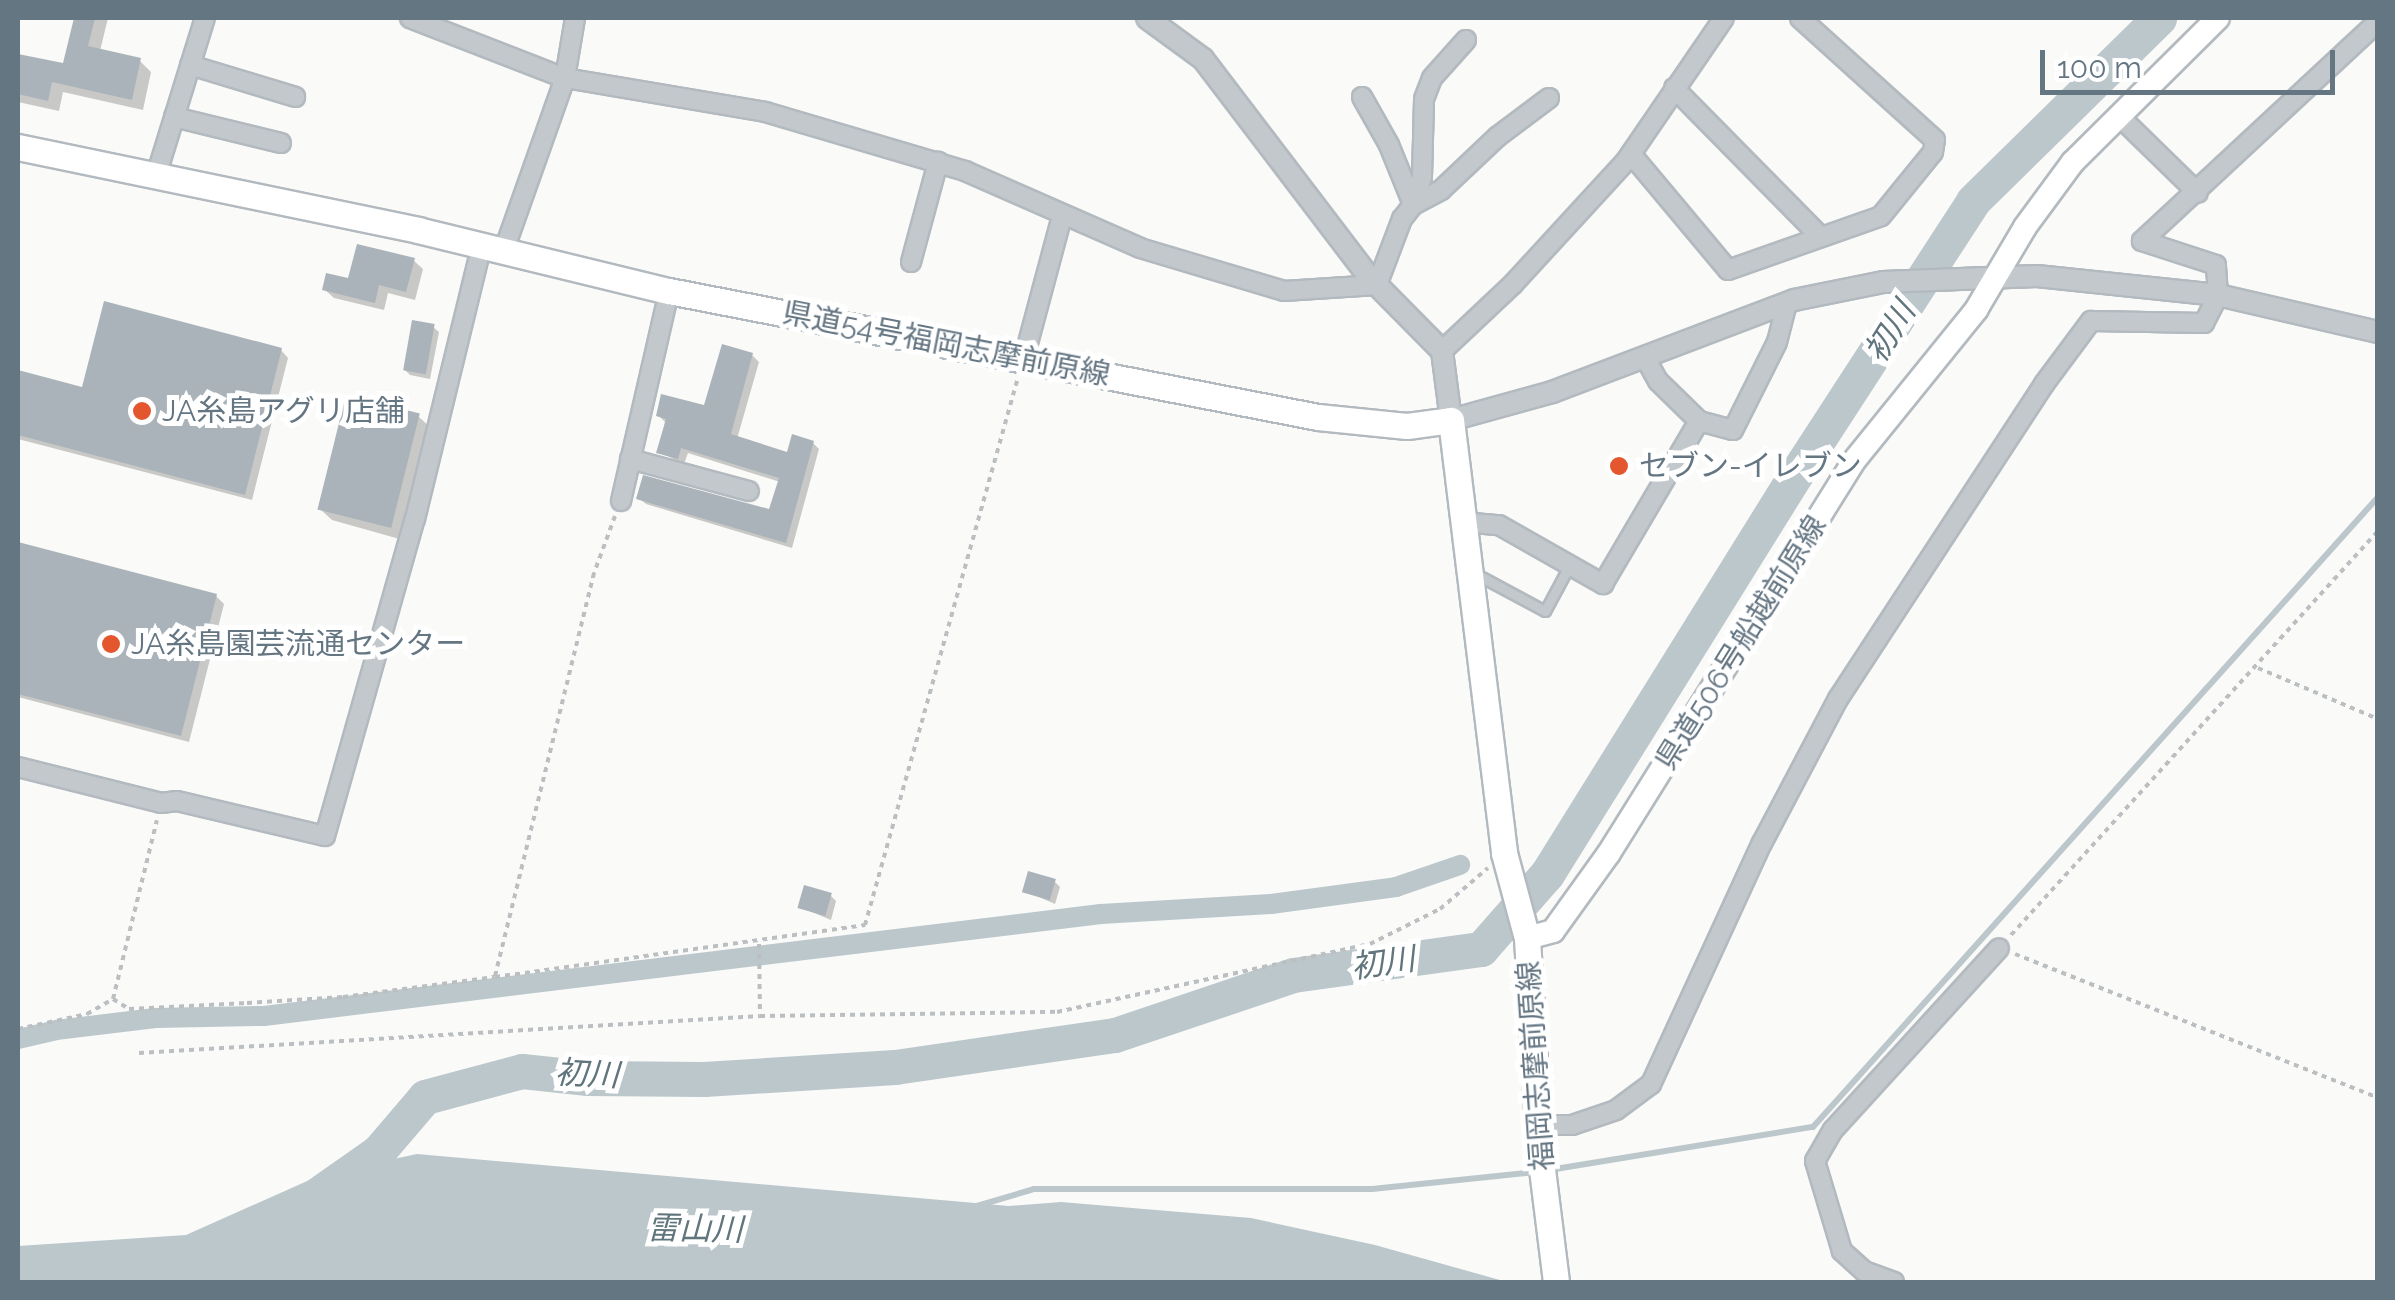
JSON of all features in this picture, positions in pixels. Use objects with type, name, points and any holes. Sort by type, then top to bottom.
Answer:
[{"type":"main road","name":"県道506号船越前原線","points":[[1527,938],[1553,931],[1610,852],[1853,462],[1976,310],[2025,226],[2074,162],[2218,18]]},
{"type":"main road","name":"県道54号福岡志摩前原線","points":[[18,147],[418,230],[668,292],[1318,417],[1407,426],[1451,420]]},
{"type":"main road","points":[[1451,420],[1504,853]]},
{"type":"main road","name":"福岡志摩前原線","points":[[1504,853],[1527,938],[1539,1135],[1556,1282]]},
{"type":"street","points":[[156,176],[205,18]]},
{"type":"street","points":[[410,18],[566,78],[765,112],[965,170],[1140,248],[1284,291],[1377,285]]},
{"type":"street","points":[[18,767],[161,803],[177,801],[325,836],[492,251],[566,78],[575,18]]},
{"type":"street","points":[[1147,18],[1203,58],[1377,285],[1442,351],[1451,420],[1552,392],[1791,301],[1884,282],[2037,276],[2218,294],[2378,332]]},
{"type":"street","points":[[1442,351],[1513,284],[1632,154],[1724,18]]},
{"type":"street","points":[[1632,154],[1728,270],[1880,216],[1934,152],[1935,140],[1800,18]]},
{"type":"street","points":[[1539,1135],[1616,1110],[1651,1084],[1762,843],[1838,699],[2044,384],[2091,321],[2204,323],[2218,294],[2216,266],[2142,242],[2378,22]]},
{"type":"street","points":[[1377,285],[1422,177],[1424,99],[1432,78],[1466,40]]},
{"type":"street","points":[[190,66],[295,97]]},
{"type":"street","points":[[1674,88],[1821,237]]},
{"type":"street","points":[[1362,97],[1389,145],[1413,205]]},
{"type":"street","points":[[1413,205],[1441,190],[1497,138],[1549,98]]},
{"type":"street","points":[[2119,116],[2198,193]]},
{"type":"street","points":[[174,117],[280,143]]},
{"type":"street","points":[[911,262],[938,162]]},
{"type":"street","points":[[1024,358],[1062,216]]},
{"type":"street","points":[[621,502],[668,292]]},
{"type":"street","points":[[1645,358],[1658,382],[1699,421],[1733,430],[1777,342],[1791,301]]},
{"type":"street","points":[[1462,522],[1499,526],[1604,584],[1699,421]]},
{"type":"street","points":[[630,459],[750,491]]},
{"type":"street","points":[[1894,1282],[1864,1271],[1842,1251],[1816,1161],[1833,1130],[1999,948]]},
{"type":"lane","points":[[1469,570],[1545,611],[1569,565]]},
{"type":"path","points":[[113,999],[130,1009],[343,997],[758,946],[865,926],[1024,358]]},
{"type":"path","points":[[495,977],[594,574],[621,502]]},
{"type":"path","points":[[2378,532],[1999,948],[2378,1098]]},
{"type":"path","points":[[2258,668],[2378,719]]},
{"type":"path","points":[[18,1029],[87,1014],[113,999],[161,803]]},
{"type":"path","points":[[139,1053],[760,1016],[1056,1012],[1370,944],[1440,909],[1504,853]]},
{"type":"path","points":[[758,946],[760,1016]]},
{"type":"water","name":"雷山川","points":[[417,1154],[1009,1206],[1061,1202],[1251,1218],[1375,1245],[1507,1282],[18,1282],[18,1246],[186,1235],[323,1174]]},
{"type":"building","points":[[74,18],[95,18],[88,46],[141,58],[132,100],[52,82],[48,101],[18,94],[18,54],[63,63]]},
{"type":"building","points":[[357,244],[415,258],[406,292],[379,285],[375,303],[322,290],[326,273],[348,278]]},
{"type":"building","name":"JA糸島アグリ店舗","points":[[104,301],[282,348],[245,495],[18,435],[18,370],[82,387]]},
{"type":"building","points":[[412,320],[435,324],[426,374],[403,370]]},
{"type":"building","points":[[722,344],[753,353],[731,434],[787,452],[792,434],[814,441],[786,543],[636,499],[643,475],[769,509],[779,478],[681,448],[678,459],[656,453],[666,419],[656,416],[661,394],[704,405]]},
{"type":"building","points":[[346,395],[420,413],[391,528],[317,509]]},
{"type":"building","name":"JA糸島園芸流通センター","points":[[18,542],[217,594],[181,736],[18,694]]},
{"type":"building","points":[[1028,871],[1056,879],[1050,900],[1022,892]]},
{"type":"building","points":[[804,885],[832,893],[825,916],[797,908]]},
{"type":"waterway","name":"初川","points":[[318,1194],[378,1152],[425,1097],[522,1071],[588,1078],[704,1079],[895,1067],[1115,1035],[1293,975],[1481,949],[1547,874],[1796,474],[1973,201],[2159,18]]},
{"type":"waterway","points":[[1549,1170],[1813,1127],[2378,497]]},
{"type":"waterway","points":[[18,1039],[56,1030],[155,1018],[264,1016],[1101,914],[1271,904],[1396,887],[1460,865]]},
{"type":"waterway","points":[[977,1206],[1034,1189],[1372,1189],[1536,1172]]},
{"type":"place","name":"JA糸島アグリ店舗","points":[[142,411]]},
{"type":"place","name":"セブン-イレブン","points":[[1619,466]]},
{"type":"place","name":"JA糸島園芸流通センター","points":[[111,644]]}]
